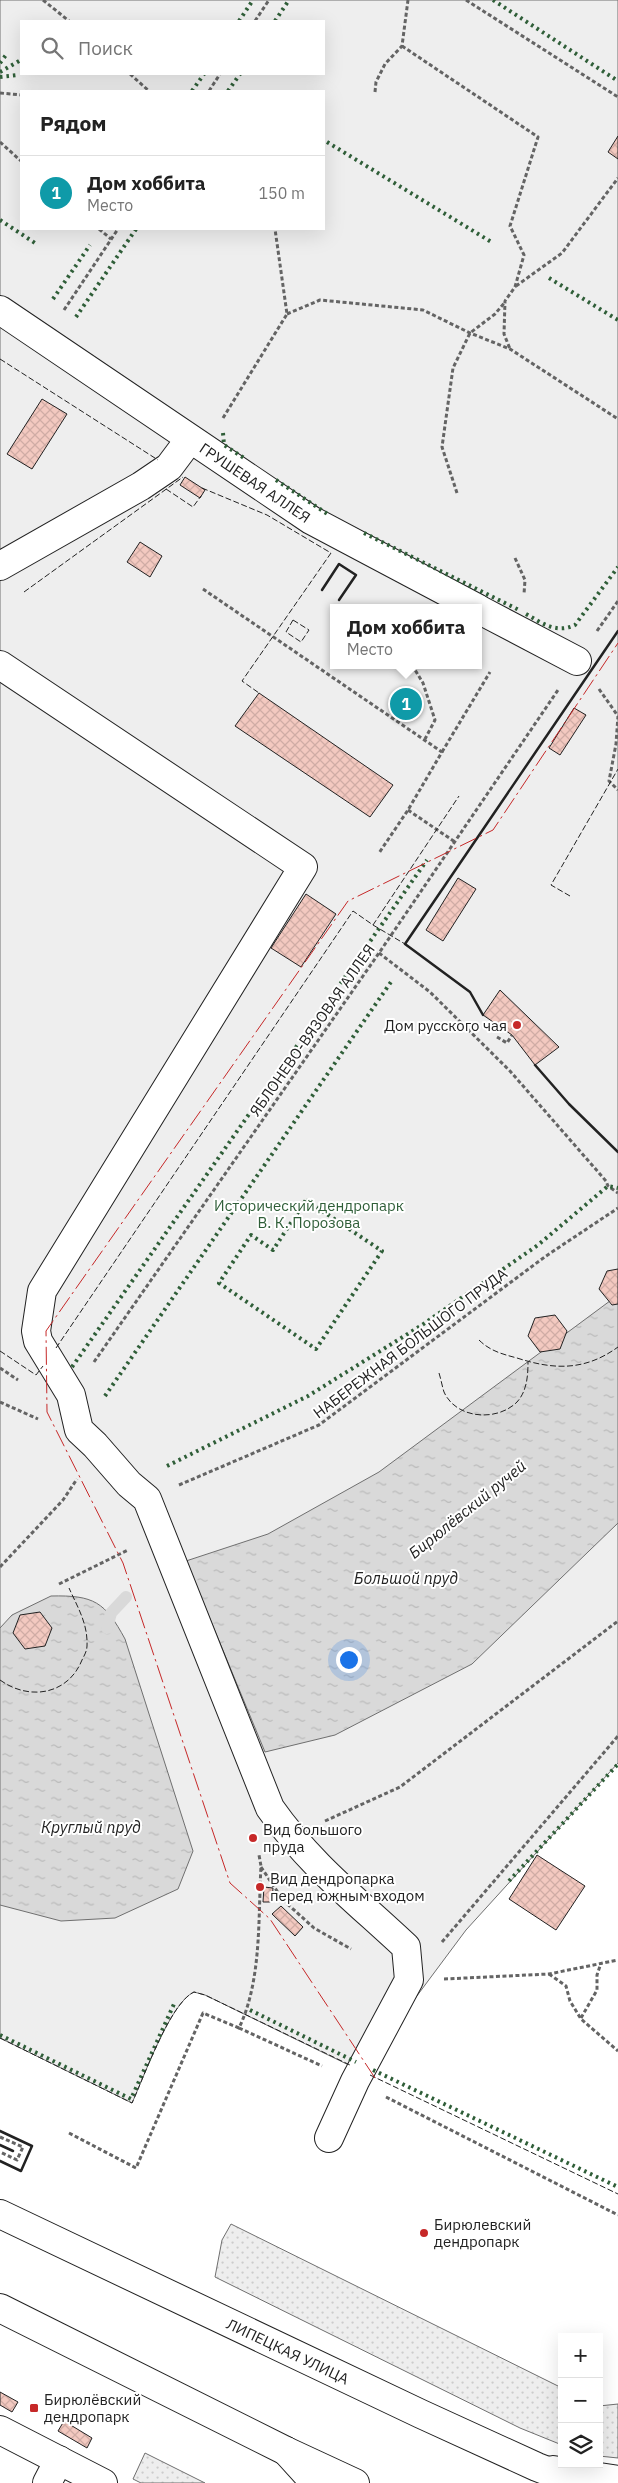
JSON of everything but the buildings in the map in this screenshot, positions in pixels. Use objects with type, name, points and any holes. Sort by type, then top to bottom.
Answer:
[{"type":"main road","name":"ГРУШЕВАЯ АЛЛЕЯ","points":[[0,310],[311,520],[470,604]]},
{"type":"main road","points":[[0,566],[141,486],[197,444]]},
{"type":"main road","name":"ГРУШЕВАЯ АЛЛЕЯ","points":[[482,610],[577,661]]},
{"type":"main road","points":[[0,666],[304,867],[42,1291],[36,1331],[38,1341],[70,1395],[79,1430],[95,1445],[129,1484],[147,1499],[270,1808],[290,1837],[345,1893],[406,1946],[409,1980],[355,2082],[329,2138]]},
{"type":"main road","name":"ЛИПЕЦКАЯ УЛИЦА","points":[[0,2214],[537,2467],[578,2483]]},
{"type":"main road","points":[[0,2308],[286,2451],[355,2483]]},
{"type":"main road","points":[[0,2430],[53,2472],[103,2483]]},
{"type":"main road","points":[[286,2451],[315,2483]]},
{"type":"main road","points":[[537,2467],[618,2480]]},
{"type":"path","points":[[43,0],[68,20]]},
{"type":"path","points":[[256,20],[269,0]]},
{"type":"path","points":[[375,92],[376,82],[385,64],[402,46],[408,0]]},
{"type":"path","points":[[466,0],[618,97]]},
{"type":"path","points":[[402,46],[538,137],[510,226],[524,255],[515,286],[495,314],[470,333],[453,368],[442,448],[457,493]]},
{"type":"path","points":[[131,75],[149,90]]},
{"type":"path","points":[[210,90],[219,75]]},
{"type":"path","points":[[0,93],[20,94]]},
{"type":"path","points":[[0,142],[20,160]]},
{"type":"path","points":[[515,286],[562,253],[618,178]]},
{"type":"path","points":[[100,230],[111,239]]},
{"type":"path","points":[[64,310],[117,230]]},
{"type":"path","points":[[275,230],[287,314]]},
{"type":"path","points":[[197,444],[287,314],[320,300],[423,310],[470,333],[510,349],[618,419]]},
{"type":"path","points":[[505,301],[504,334],[510,349]]},
{"type":"path","points":[[202,589],[442,752]]},
{"type":"path","points":[[577,661],[618,716],[616,744],[609,781],[618,790]]},
{"type":"path","name":"ЯБЛОНЕВО-ВЯЗОВАЯ АЛЛЕЯ","points":[[70,1395],[380,953],[577,661]]},
{"type":"path","points":[[414,669],[423,683],[435,720],[425,739]]},
{"type":"path","points":[[379,853],[408,810],[490,672]]},
{"type":"path","points":[[408,810],[455,842]]},
{"type":"path","points":[[380,953],[430,992],[510,1070],[606,1181],[608,1186],[618,1193]]},
{"type":"path","points":[[497,1037],[507,1044],[512,1035]]},
{"type":"path","name":"НАБЕРЕЖНАЯ БОЛЬШОГО ПРУДА","points":[[147,1499],[320,1425],[546,1256],[618,1208]]},
{"type":"path","points":[[0,1402],[45,1423]]},
{"type":"path","points":[[0,1567],[64,1500],[81,1472]]},
{"type":"path","points":[[59,1584],[114,1556]]},
{"type":"path","points":[[290,1837],[400,1787],[618,1621]]},
{"type":"path","points":[[409,1980],[618,1736]]},
{"type":"path","points":[[261,1866],[283,1900],[314,1928],[357,1952]]},
{"type":"path","points":[[239,2028],[245,2015],[252,1984],[256,1939]]},
{"type":"path","points":[[409,1980],[549,1974],[618,1960]]},
{"type":"path","points":[[581,2019],[596,1990],[597,1975],[601,1963]]},
{"type":"path","points":[[549,1974],[566,1986],[570,2001],[581,2019],[618,2050]]},
{"type":"path","points":[[69,2133],[136,2168],[203,2013],[355,2082],[618,2215]]},
{"type":"path","points":[[0,2137],[23,2147],[17,2160],[0,2152]]},
{"type":"green space","name":"Исторический дендропарк В. К. Порозова","points":[[0,0],[618,0],[618,1763],[466,1930],[361,2071],[205,1995],[194,1992],[176,2010],[167,2025],[132,2103],[0,2038]]},
{"type":"green space","points":[[231,2224],[558,2386],[558,2443],[520,2428],[215,2277],[222,2240]]},
{"type":"green space","points":[[618,2404],[618,2458],[603,2456],[603,2406]]},
{"type":"green space","points":[[145,2453],[205,2483],[141,2483],[133,2479]]},
{"type":"water","name":"Большой пруд","points":[[618,1295],[618,1523],[472,1664],[335,1735],[265,1752],[186,1561],[268,1534],[379,1472]]},
{"type":"water","name":"Круглый пруд","points":[[51,1596],[78,1597],[97,1603],[118,1626],[125,1639],[193,1851],[178,1889],[115,1918],[61,1921],[0,1905],[0,1628],[12,1615]]},
{"type":"waterway","name":"Бирюлёвский ручей","points":[[107,1628],[111,1613],[126,1597]]},
{"type":"hedge","points":[[240,20],[253,0]]},
{"type":"hedge","points":[[276,20],[289,0]]},
{"type":"hedge","points":[[493,0],[618,81]]},
{"type":"hedge","points":[[0,63],[6,55]]},
{"type":"hedge","points":[[0,72],[20,61]]},
{"type":"hedge","points":[[0,77],[18,75]]},
{"type":"hedge","points":[[193,90],[203,75]]},
{"type":"hedge","points":[[229,90],[239,75]]},
{"type":"hedge","points":[[327,142],[493,243]]},
{"type":"hedge","points":[[0,220],[38,245]]},
{"type":"hedge","points":[[76,317],[135,230]]},
{"type":"hedge","points":[[53,299],[90,245]]},
{"type":"hedge","points":[[549,278],[618,320]]},
{"type":"hedge","points":[[223,433],[224,445],[244,458]]},
{"type":"hedge","points":[[276,480],[329,515]]},
{"type":"hedge","points":[[364,533],[519,610]]},
{"type":"hedge","points":[[526,614],[555,628],[575,625],[618,567]]},
{"type":"hedge","points":[[72,1367],[427,860]]},
{"type":"hedge","points":[[105,1396],[393,979]]},
{"type":"hedge","points":[[167,1466],[308,1396],[422,1325],[538,1245],[608,1186],[618,1188]]},
{"type":"hedge","points":[[306,1200],[382,1251],[316,1349],[219,1283],[251,1235],[273,1250],[306,1200]]},
{"type":"hedge","points":[[509,1881],[618,1764]]},
{"type":"hedge","points":[[0,2035],[131,2099],[174,2004]]},
{"type":"hedge","points":[[250,2010],[356,2062]]},
{"type":"hedge","points":[[373,2070],[618,2187]]},
{"type":"fence","points":[[0,359],[158,460]]},
{"type":"fence","points":[[24,592],[183,477]]},
{"type":"fence","points":[[202,488],[267,515],[331,553],[242,681],[259,693]]},
{"type":"fence","points":[[166,489],[193,507],[201,496]]},
{"type":"fence","points":[[293,620],[309,630],[301,642],[286,632],[293,620]]},
{"type":"fence","points":[[570,896],[551,885],[618,769]]},
{"type":"fence","points":[[56,1348],[353,911],[373,925],[459,796]]},
{"type":"fence","points":[[373,925],[405,944]]},
{"type":"fence","points":[[479,1340],[487,1347],[501,1353],[531,1362],[557,1366],[569,1366],[594,1361],[618,1347]]},
{"type":"fence","points":[[0,1351],[36,1375],[43,1366]]},
{"type":"fence","points":[[439,1373],[444,1392],[458,1408],[478,1415],[488,1415],[499,1413],[517,1402],[523,1393],[526,1383],[528,1362]]},
{"type":"fence","points":[[0,1680],[11,1687],[23,1691],[47,1691],[58,1687],[76,1672],[86,1652],[87,1638],[82,1616],[69,1588]]},
{"type":"fence","points":[[0,2038],[132,2103],[167,2025],[176,2010],[194,1992],[205,1995],[352,2066]]},
{"type":"fence","points":[[370,2075],[618,2194]]},
{"type":"wall","points":[[322,590],[339,564],[356,575],[339,600]]},
{"type":"wall","points":[[483,1015],[470,992],[405,944],[618,631]]},
{"type":"wall","points":[[535,1065],[569,1104],[618,1152]]},
{"type":"wall","points":[[0,2131],[32,2146],[21,2171],[0,2161]]},
{"type":"wall","points":[[0,2145],[13,2151]]},
{"type":"power","points":[[375,2078],[270,1919],[230,1883],[123,1563],[47,1412],[46,1331],[348,901],[493,830],[618,643]]},
{"type":"place","name":"Дом хоббита","points":[[406,704]]},
{"type":"place","name":"Дом русского чая","points":[[517,1025]]},
{"type":"place","name":"Вид большого пруда","points":[[253,1838]]},
{"type":"place","name":"Вид дендропарка перед южным входом","points":[[260,1887]]},
{"type":"place","name":"Бирюлевский дендропарк","points":[[424,2233]]},
{"type":"place","name":"Бирюлёвский дендропарк","points":[[34,2408]]}]
